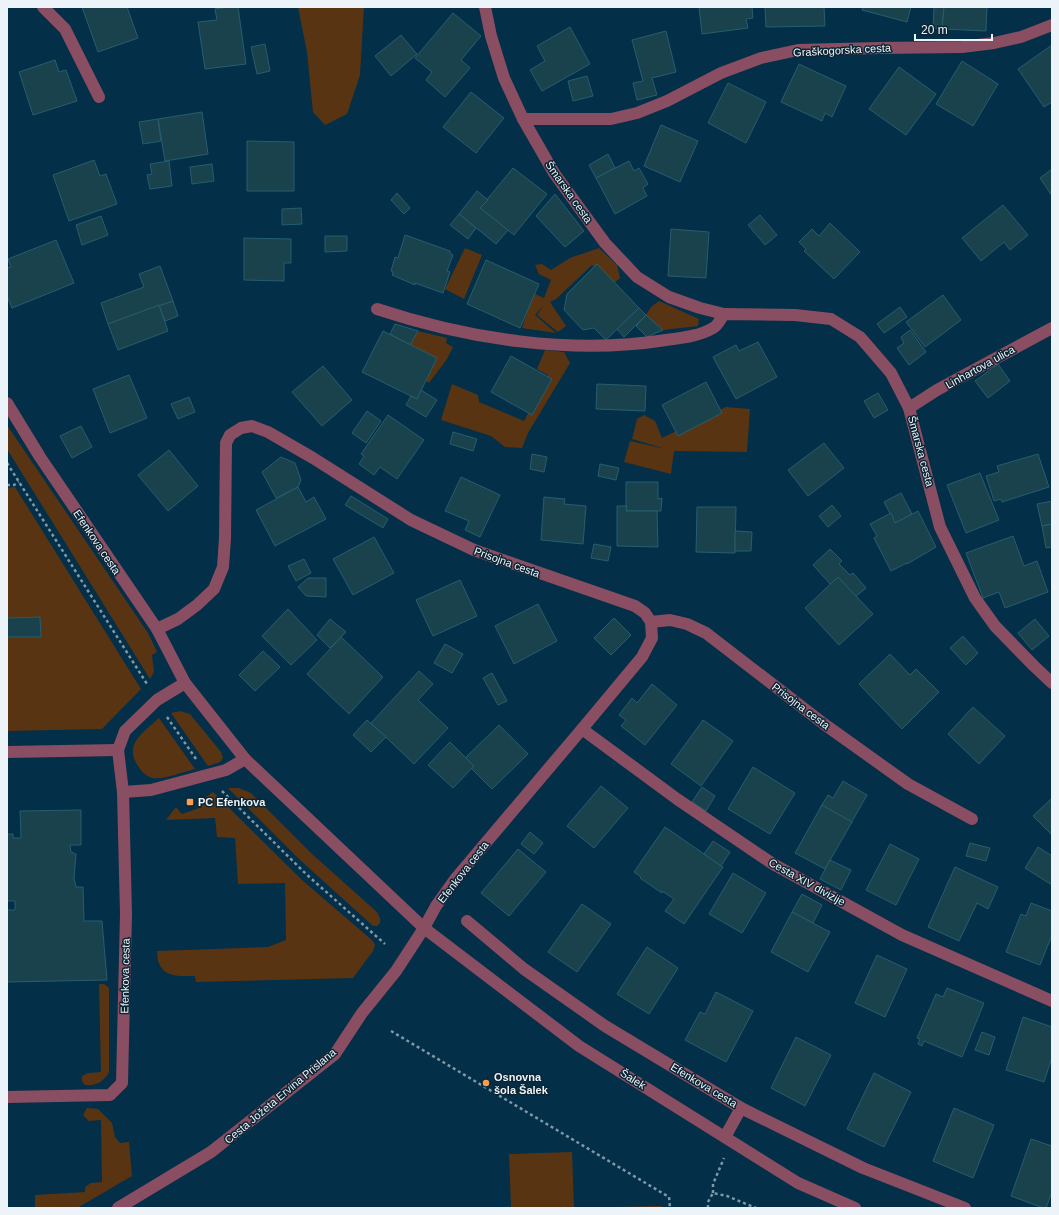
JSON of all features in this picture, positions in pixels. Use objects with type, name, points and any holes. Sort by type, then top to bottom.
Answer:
[{"type":"street","points":[[43,7],[65,29],[99,97]]},
{"type":"street","name":"Šmarska cesta","points":[[485,7],[491,36],[504,78],[522,119],[554,173],[605,243],[637,277],[669,297],[700,308],[724,314],[795,315],[831,319],[860,337],[890,373],[909,408],[940,526],[975,598],[995,626],[1052,683]]},
{"type":"street","name":"Graškogorska cesta","points":[[522,119],[610,119],[637,113],[667,101],[721,73],[761,58],[798,50],[962,47],[994,43],[1021,37],[1052,25]]},
{"type":"street","points":[[377,309],[414,321],[471,334],[546,344],[576,345],[625,345],[684,337],[714,328],[724,314]]},
{"type":"street","name":"Linhartova ulica","points":[[909,408],[944,387],[1052,328]]},
{"type":"street","name":"Efenkova cesta","points":[[7,402],[40,457],[157,629],[185,683],[245,759],[424,928],[436,906],[456,878],[642,656],[652,638],[651,622]]},
{"type":"street","name":"Prisojna cesta","points":[[157,629],[178,619],[197,605],[214,589],[223,567],[225,538],[226,443],[230,434],[241,428],[252,426],[268,432],[313,458],[411,520],[474,550],[635,606],[645,613],[651,622],[670,620],[687,624],[706,633],[824,724],[908,784],[972,819]]},
{"type":"street","name":"Efenkova cesta","points":[[7,1097],[110,1095],[122,1083],[126,914],[123,792],[118,750],[125,731],[157,700],[185,683]]},
{"type":"street","name":"Cesta XIV divizije","points":[[582,729],[677,799],[773,864],[902,935],[1052,1001]]},
{"type":"street","points":[[7,752],[118,750]]},
{"type":"street","points":[[123,792],[152,790],[226,770],[245,759]]},
{"type":"street","name":"Efenkova cesta","points":[[467,921],[524,969],[605,1026],[740,1108],[863,1168],[965,1208]]},
{"type":"street","name":"Šalek","points":[[424,928],[578,1046],[798,1183],[855,1208]]},
{"type":"street","name":"Cesta Jožeta Ervina Prislana","points":[[118,1208],[211,1152],[335,1054],[362,1013],[396,972],[424,928]]},
{"type":"street","points":[[728,1139],[740,1108]]},
{"type":"path","points":[[7,463],[157,700],[207,775],[306,874],[384,944]]},
{"type":"path","points":[[7,485],[14,485],[19,482]]},
{"type":"path","points":[[391,1031],[669,1197],[670,1208]]},
{"type":"path","points":[[708,1208],[708,1202],[713,1193],[713,1184],[728,1139]]},
{"type":"path","points":[[713,1193],[727,1196],[756,1208]]},
{"type":"shaded area","points":[[298,7],[364,7],[360,75],[347,114],[325,125],[313,112],[307,52]]},
{"type":"shaded area","points":[[465,248],[482,255],[464,299],[445,289]]},
{"type":"shaded area","points":[[599,248],[617,265],[620,278],[613,284],[592,265],[556,299],[550,302],[566,326],[558,332],[537,315],[544,305],[535,315],[556,333],[522,328],[533,293],[544,298],[551,280],[539,274],[535,265],[542,264],[551,270],[570,258]]},
{"type":"shaded area","points":[[659,301],[699,319],[698,326],[663,330],[646,315],[651,307]]},
{"type":"shaded area","points":[[418,331],[447,338],[446,343],[453,347],[447,359],[429,383],[426,381],[437,358],[410,345]]},
{"type":"shaded area","points":[[545,350],[564,352],[570,363],[528,433],[522,448],[505,447],[491,436],[441,420],[452,384],[478,395],[479,402],[524,421],[548,375],[537,369]]},
{"type":"shaded area","points":[[726,407],[750,409],[747,452],[674,451],[671,474],[624,462],[630,441],[666,449],[632,439],[637,419],[644,415],[655,421],[662,438]]},
{"type":"shaded area","points":[[7,425],[148,633],[157,652],[152,655],[154,672],[150,679],[7,449]]},
{"type":"shaded area","points":[[15,487],[141,689],[102,729],[7,731],[7,637],[41,636],[40,617],[7,618],[7,488]]},
{"type":"shaded area","points":[[180,711],[190,714],[221,752],[223,758],[220,762],[208,766],[171,713]]},
{"type":"shaded area","points":[[159,718],[195,769],[167,777],[152,778],[139,768],[134,758],[134,745],[137,739]]},
{"type":"shaded area","points":[[228,788],[239,788],[251,793],[312,854],[377,912],[380,918],[380,923],[377,926],[373,926],[299,859]]},
{"type":"shaded area","points":[[213,792],[302,880],[373,941],[375,945],[373,951],[353,978],[196,982],[195,976],[169,974],[161,968],[157,951],[268,947],[286,940],[285,883],[238,884],[235,838],[217,837],[215,818],[166,820],[176,807],[182,814],[202,807],[203,799]]},
{"type":"shaded area","points":[[99,984],[104,984],[109,988],[109,1072],[99,1083],[85,1085],[82,1081],[82,1076],[88,1073],[101,1072]]},
{"type":"shaded area","points":[[87,1108],[98,1109],[112,1123],[115,1137],[120,1143],[129,1142],[132,1176],[77,1208],[35,1208],[35,1195],[85,1192],[85,1187],[91,1183],[102,1182],[101,1120],[89,1121],[83,1115]]},
{"type":"shaded area","points":[[572,1152],[574,1208],[511,1208],[509,1154]]},
{"type":"shaded area","points":[[662,1206],[662,1208],[574,1208]]},
{"type":"building","points":[[82,7],[127,7],[138,38],[98,52]]},
{"type":"building","points":[[238,7],[246,64],[205,69],[198,22],[217,20],[215,9]]},
{"type":"building","points":[[699,7],[752,7],[753,18],[746,19],[748,28],[702,34]]},
{"type":"building","points":[[765,7],[824,7],[825,26],[766,27]]},
{"type":"building","points":[[863,7],[911,7],[907,22],[862,10]]},
{"type":"building","points":[[934,7],[944,7],[942,29],[933,28]]},
{"type":"building","points":[[944,7],[987,7],[986,31],[942,29]]},
{"type":"building","points":[[453,13],[481,36],[461,60],[470,68],[445,97],[426,80],[432,72],[415,58]]},
{"type":"building","points":[[570,27],[590,64],[542,91],[530,70],[545,61],[537,46]]},
{"type":"building","points":[[666,31],[676,72],[652,78],[657,95],[637,100],[633,83],[643,81],[632,40]]},
{"type":"building","points":[[401,35],[417,54],[391,76],[375,56]]},
{"type":"building","points":[[265,44],[270,71],[257,74],[251,47]]},
{"type":"building","points":[[1052,45],[1052,102],[1044,107],[1018,69]]},
{"type":"building","points":[[55,60],[59,72],[66,70],[77,101],[33,115],[19,72]]},
{"type":"building","points":[[962,61],[998,84],[973,126],[936,104]]},
{"type":"building","points":[[799,64],[846,86],[832,117],[825,113],[822,121],[781,102]]},
{"type":"building","points":[[899,67],[936,94],[906,135],[869,109]]},
{"type":"building","points":[[587,76],[593,96],[573,101],[568,81]]},
{"type":"building","points":[[728,83],[766,102],[746,143],[708,123]]},
{"type":"building","points":[[471,92],[504,118],[476,153],[443,127]]},
{"type":"building","points":[[202,112],[208,154],[165,161],[158,119]]},
{"type":"building","points":[[158,119],[161,141],[143,144],[139,122]]},
{"type":"building","points":[[661,125],[698,141],[680,182],[644,166]]},
{"type":"building","points":[[247,141],[294,142],[294,191],[247,191]]},
{"type":"building","points":[[608,154],[615,168],[596,178],[589,165]]},
{"type":"building","points":[[94,160],[100,176],[106,174],[117,204],[69,221],[53,175]]},
{"type":"building","points":[[169,161],[172,186],[150,189],[147,175],[152,174],[150,164]]},
{"type":"building","points":[[629,161],[634,171],[639,168],[648,184],[643,188],[647,196],[615,214],[596,178]]},
{"type":"building","points":[[212,164],[214,181],[192,184],[190,167]]},
{"type":"building","points":[[513,168],[547,194],[514,235],[480,208]]},
{"type":"building","points":[[1052,169],[1052,196],[1040,178]]},
{"type":"building","points":[[477,191],[488,200],[480,208],[508,230],[496,244],[459,214]]},
{"type":"building","points":[[397,193],[410,208],[404,214],[391,200]]},
{"type":"building","points":[[555,194],[584,231],[565,247],[536,216]]},
{"type":"building","points":[[1003,205],[1028,235],[1010,250],[1004,242],[981,261],[962,238]]},
{"type":"building","points":[[301,208],[302,224],[282,225],[282,209]]},
{"type":"building","points":[[459,214],[476,228],[468,239],[450,225]]},
{"type":"building","points":[[760,215],[777,235],[765,245],[748,225]]},
{"type":"building","points":[[101,216],[108,235],[82,245],[76,225]]},
{"type":"building","points":[[830,223],[860,252],[834,279],[804,251],[806,249],[799,242],[812,229],[819,236]]},
{"type":"building","points":[[671,229],[709,232],[706,278],[668,276]]},
{"type":"building","points":[[405,235],[450,251],[453,255],[447,271],[450,272],[443,293],[415,283],[415,285],[392,275],[393,272],[391,271],[395,257],[398,258]]},
{"type":"building","points":[[325,236],[347,236],[347,251],[325,252]]},
{"type":"building","points":[[244,238],[291,239],[291,263],[284,263],[284,281],[244,280]]},
{"type":"building","points":[[56,240],[74,283],[12,308],[7,296],[7,268],[11,267],[8,259]]},
{"type":"building","points":[[486,260],[539,284],[520,328],[467,304]]},
{"type":"building","points":[[597,264],[639,308],[606,340],[594,328],[583,330],[564,310],[567,294]]},
{"type":"building","points":[[160,266],[173,301],[108,324],[101,303],[144,287],[139,274]]},
{"type":"building","points":[[943,295],[961,320],[925,347],[906,322]]},
{"type":"building","points":[[173,301],[178,316],[165,321],[159,306]]},
{"type":"building","points":[[159,305],[168,331],[118,350],[108,324]]},
{"type":"building","points":[[900,307],[907,317],[884,333],[877,324]]},
{"type":"building","points":[[639,308],[646,315],[624,337],[617,329]]},
{"type":"building","points":[[646,315],[663,330],[647,337],[636,326]]},
{"type":"building","points":[[395,324],[418,331],[410,345],[390,334]]},
{"type":"building","points":[[910,330],[926,352],[909,365],[897,348],[904,343],[901,337]]},
{"type":"building","points":[[383,331],[437,358],[417,399],[362,372]]},
{"type":"building","points":[[758,342],[777,377],[736,399],[713,357],[736,345],[739,351]]},
{"type":"building","points":[[511,356],[552,379],[532,415],[491,392]]},
{"type":"building","points":[[998,364],[1010,381],[988,398],[975,381]]},
{"type":"building","points":[[323,366],[352,400],[322,426],[292,392]]},
{"type":"building","points":[[129,375],[147,418],[110,433],[93,389]]},
{"type":"building","points":[[706,382],[722,413],[678,436],[662,405]]},
{"type":"building","points":[[597,384],[646,386],[645,411],[596,409]]},
{"type":"building","points":[[421,390],[437,400],[426,417],[406,405],[411,396],[417,399]]},
{"type":"building","points":[[878,393],[888,410],[874,418],[864,401]]},
{"type":"building","points":[[189,397],[195,412],[178,419],[171,404]]},
{"type":"building","points":[[367,411],[381,421],[366,443],[352,433]]},
{"type":"building","points":[[388,415],[424,440],[397,479],[380,467],[374,475],[359,464],[364,456],[361,454]]},
{"type":"building","points":[[81,426],[92,447],[72,458],[60,436]]},
{"type":"building","points":[[453,432],[477,439],[473,451],[450,444]]},
{"type":"building","points":[[824,443],[844,468],[808,496],[788,470]]},
{"type":"building","points":[[169,450],[198,486],[168,511],[138,475]]},
{"type":"building","points":[[532,454],[547,457],[544,472],[530,469]]},
{"type":"building","points":[[1038,454],[1049,487],[1002,502],[1001,499],[994,501],[986,476],[999,472],[997,466]]},
{"type":"building","points":[[281,457],[295,463],[301,480],[298,487],[276,498],[262,472]]},
{"type":"building","points":[[600,464],[619,468],[616,480],[598,476]]},
{"type":"building","points":[[980,473],[999,520],[966,533],[947,485]]},
{"type":"building","points":[[461,477],[500,495],[480,537],[465,530],[469,521],[445,511]]},
{"type":"building","points":[[626,482],[658,482],[658,499],[662,498],[661,511],[626,511]]},
{"type":"building","points":[[298,487],[306,502],[314,497],[326,519],[275,546],[256,510]]},
{"type":"building","points":[[901,493],[912,514],[895,523],[884,502]]},
{"type":"building","points":[[351,496],[388,519],[383,528],[345,505]]},
{"type":"building","points":[[544,497],[565,499],[564,504],[586,506],[583,544],[541,540]]},
{"type":"building","points":[[1052,501],[1052,524],[1042,526],[1037,504]]},
{"type":"building","points":[[832,505],[841,516],[828,527],[819,516]]},
{"type":"building","points":[[617,506],[627,506],[626,511],[657,511],[658,547],[617,546]]},
{"type":"building","points":[[697,507],[736,507],[735,553],[696,552]]},
{"type":"building","points":[[918,511],[936,547],[907,564],[891,571],[874,538],[877,536],[870,524],[891,513],[895,523]]},
{"type":"building","points":[[1052,524],[1052,547],[1046,548],[1042,526]]},
{"type":"building","points":[[735,531],[752,532],[751,551],[735,551]]},
{"type":"building","points":[[1013,536],[1024,566],[1037,561],[1048,592],[1005,608],[999,592],[983,598],[966,553]]},
{"type":"building","points":[[374,537],[394,573],[353,595],[333,559]]},
{"type":"building","points":[[594,544],[611,547],[608,561],[591,558]]},
{"type":"building","points":[[830,549],[842,561],[839,564],[850,575],[853,573],[866,588],[854,598],[852,596],[848,599],[834,583],[832,586],[813,565]]},
{"type":"building","points":[[304,559],[311,573],[296,581],[288,566]]},
{"type":"building","points":[[838,577],[873,614],[839,645],[805,608]]},
{"type":"building","points":[[308,578],[326,578],[326,597],[306,596],[298,587]]},
{"type":"building","points":[[460,580],[477,616],[433,636],[416,600]]},
{"type":"building","points":[[538,604],[557,641],[514,664],[495,626]]},
{"type":"building","points":[[288,609],[317,640],[291,665],[262,636]]},
{"type":"building","points":[[40,617],[41,637],[7,637],[7,618]]},
{"type":"building","points":[[614,618],[631,635],[611,655],[594,638]]},
{"type":"building","points":[[330,619],[346,632],[330,648],[317,635]]},
{"type":"building","points":[[1035,619],[1049,636],[1032,650],[1018,633]]},
{"type":"building","points":[[963,636],[978,653],[966,665],[950,648]]},
{"type":"building","points":[[341,637],[383,677],[349,714],[307,674]]},
{"type":"building","points":[[445,644],[463,654],[452,673],[434,663]]},
{"type":"building","points":[[263,651],[280,667],[255,691],[239,675]]},
{"type":"building","points":[[890,654],[910,675],[916,669],[939,692],[902,729],[859,684]]},
{"type":"building","points":[[419,671],[433,684],[418,700],[448,728],[414,764],[371,723]]},
{"type":"building","points":[[492,673],[507,701],[498,705],[483,678]]},
{"type":"building","points":[[652,684],[677,705],[645,745],[621,726],[626,720],[619,715],[632,698],[637,703]]},
{"type":"building","points":[[973,707],[1005,736],[979,764],[948,734]]},
{"type":"building","points":[[367,720],[386,737],[371,752],[353,735]]},
{"type":"building","points":[[703,720],[733,741],[701,786],[671,764]]},
{"type":"building","points":[[499,725],[528,754],[492,789],[463,760]]},
{"type":"building","points":[[450,742],[474,766],[453,788],[428,765]]},
{"type":"building","points":[[753,767],[795,793],[770,834],[728,809]]},
{"type":"building","points":[[843,781],[867,795],[850,825],[820,808],[828,795],[833,798]]},
{"type":"building","points":[[601,786],[628,808],[594,848],[567,826]]},
{"type":"building","points":[[702,787],[715,796],[706,811],[692,802]]},
{"type":"building","points":[[1052,798],[1052,835],[1033,816]]},
{"type":"building","points":[[822,805],[852,822],[825,869],[795,853]]},
{"type":"building","points":[[81,810],[81,845],[70,845],[71,852],[76,854],[74,878],[76,887],[83,887],[84,921],[102,921],[107,980],[7,982],[7,910],[15,910],[15,901],[7,901],[7,834],[13,834],[13,838],[21,838],[20,811]]},
{"type":"building","points":[[665,827],[723,867],[684,924],[665,911],[674,899],[662,891],[662,893],[634,872]]},
{"type":"building","points":[[530,832],[543,843],[534,854],[521,844]]},
{"type":"building","points":[[713,841],[730,852],[721,866],[704,854]]},
{"type":"building","points":[[970,843],[990,848],[986,861],[966,856]]},
{"type":"building","points":[[890,844],[919,859],[896,905],[866,890]]},
{"type":"building","points":[[1038,847],[1052,856],[1052,885],[1025,868]]},
{"type":"building","points":[[518,849],[546,872],[509,916],[481,893]]},
{"type":"building","points":[[830,860],[851,870],[841,890],[820,879]]},
{"type":"building","points":[[955,867],[998,887],[988,909],[977,903],[959,941],[928,927]]},
{"type":"building","points":[[733,873],[766,893],[742,933],[709,914]]},
{"type":"building","points":[[802,894],[822,905],[813,923],[792,912]]},
{"type":"building","points":[[1031,903],[1052,911],[1052,935],[1040,965],[1006,952],[1021,914],[1026,916]]},
{"type":"building","points":[[582,904],[611,924],[577,972],[548,952]]},
{"type":"building","points":[[792,912],[830,932],[808,972],[771,952]]},
{"type":"building","points":[[647,947],[678,968],[649,1014],[617,994]]},
{"type":"building","points":[[877,955],[907,969],[885,1017],[855,1003]]},
{"type":"building","points":[[947,988],[984,1003],[962,1057],[924,1041],[922,1046],[918,1044],[920,1039],[917,1038],[936,994],[943,997]]},
{"type":"building","points":[[716,992],[753,1011],[726,1062],[685,1040],[700,1012],[705,1014]]},
{"type":"building","points":[[1023,1017],[1052,1027],[1052,1057],[1044,1082],[1006,1070]]},
{"type":"building","points":[[982,1032],[995,1037],[989,1055],[975,1050]]},
{"type":"building","points":[[796,1037],[831,1055],[805,1106],[771,1088]]},
{"type":"building","points":[[874,1073],[911,1092],[884,1147],[847,1129]]},
{"type":"building","points":[[954,1108],[994,1125],[973,1178],[933,1161]]},
{"type":"building","points":[[1031,1139],[1052,1146],[1052,1192],[1046,1208],[1011,1196]]},
{"type":"place","name":"PC Efenkova","points":[[190,802]]},
{"type":"place","name":"Osnovna šola Šalek","points":[[486,1083]]}]
